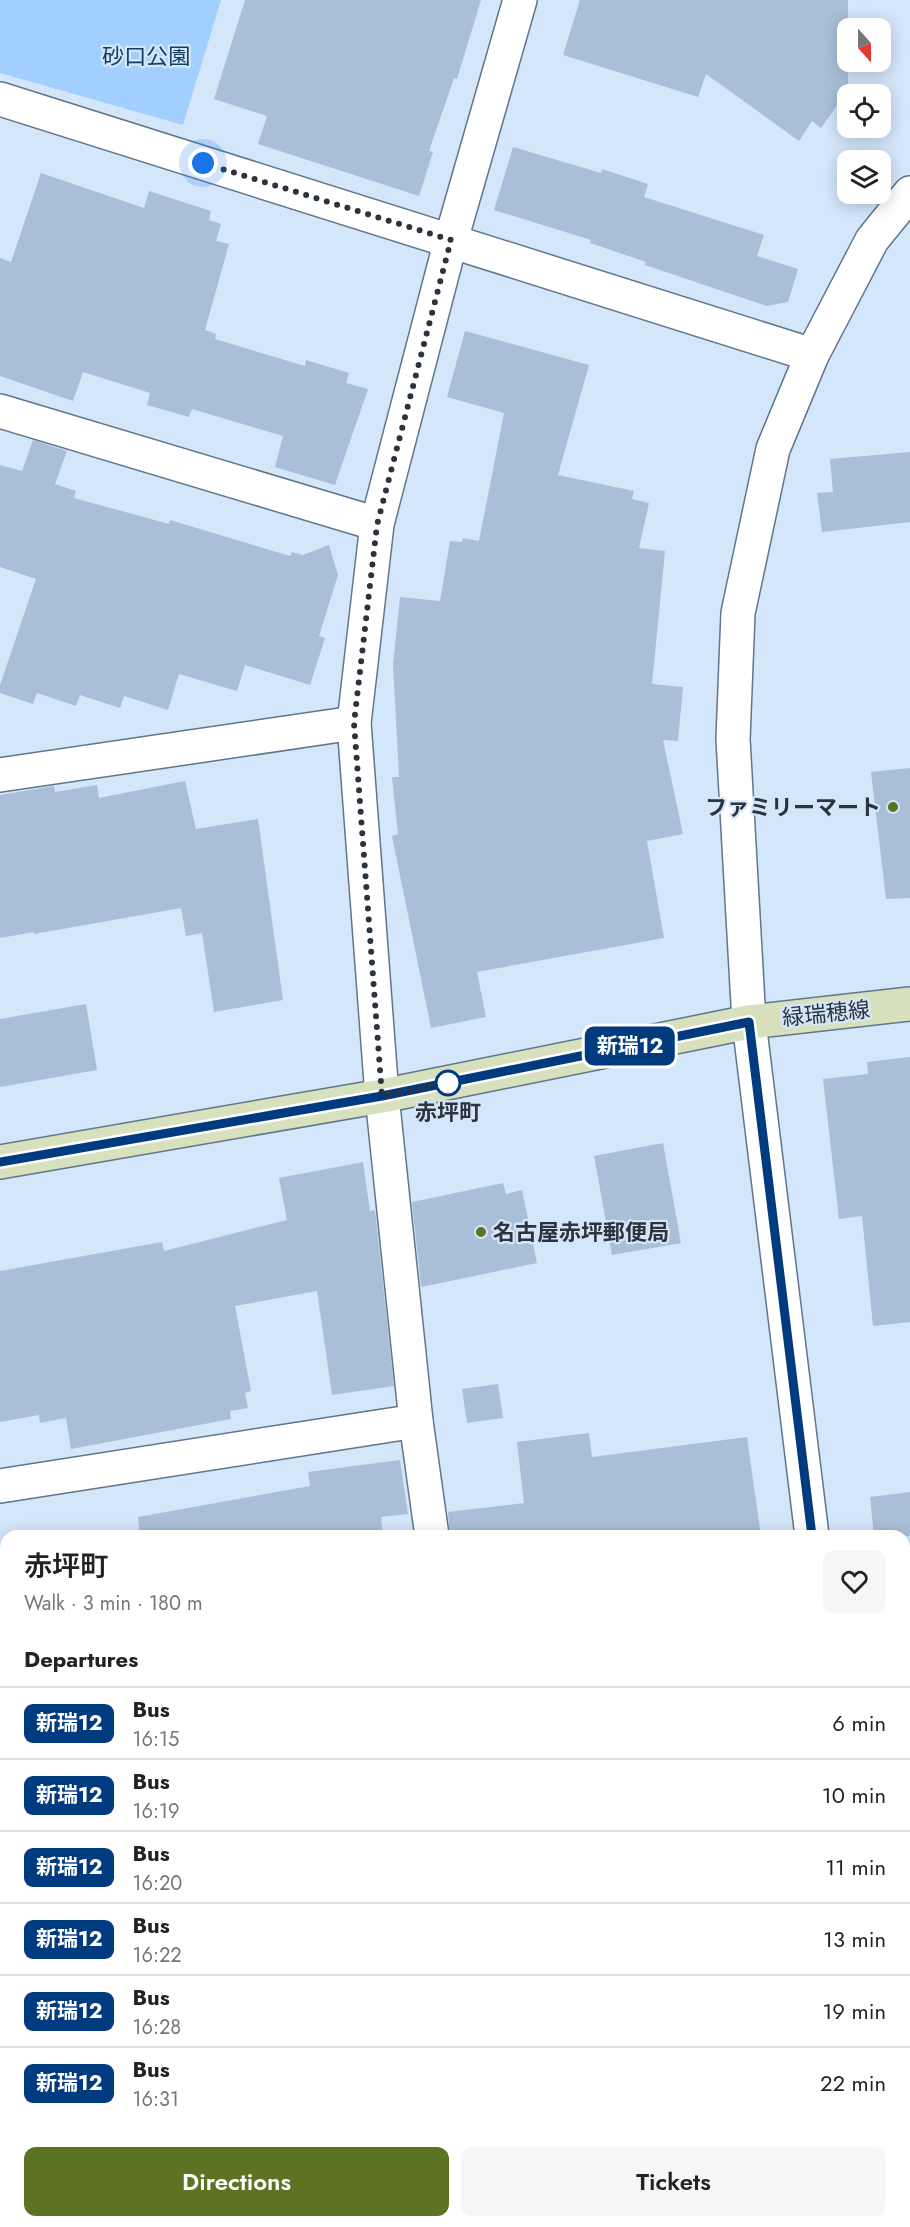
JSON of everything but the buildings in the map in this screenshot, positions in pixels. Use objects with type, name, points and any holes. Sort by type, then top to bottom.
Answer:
[{"type":"main road","name":"緑瑞穂線","points":[[0,1162],[382,1096],[749,1022],[910,1004]]},
{"type":"street","points":[[431,1530],[416,1421],[382,1096],[354,723],[377,525],[451,240],[520,0]]},
{"type":"street","points":[[0,99],[812,355]]},
{"type":"street","points":[[811,1530],[749,1022],[733,739],[738,614],[773,449],[812,355],[872,240],[910,193]]},
{"type":"street","points":[[0,411],[377,525]]},
{"type":"street","points":[[0,775],[354,723]]},
{"type":"street","points":[[0,1486],[416,1421]]},
{"type":"green space","name":"砂口公園","points":[[0,0],[221,0],[183,125],[0,73]]},
{"type":"bus line","name":"新瑞12","points":[[0,1162],[382,1096],[749,1022],[811,1530]]},
{"type":"place","name":"ファミリーマート","points":[[893,807]]},
{"type":"place","name":"赤坪町","points":[[448,1083]]},
{"type":"place","name":"名古屋赤坪郵便局","points":[[481,1232]]},
{"type":"route","points":[[203,163],[451,240],[377,525],[354,723],[382,1096],[451,1082],[448,1083]]}]
